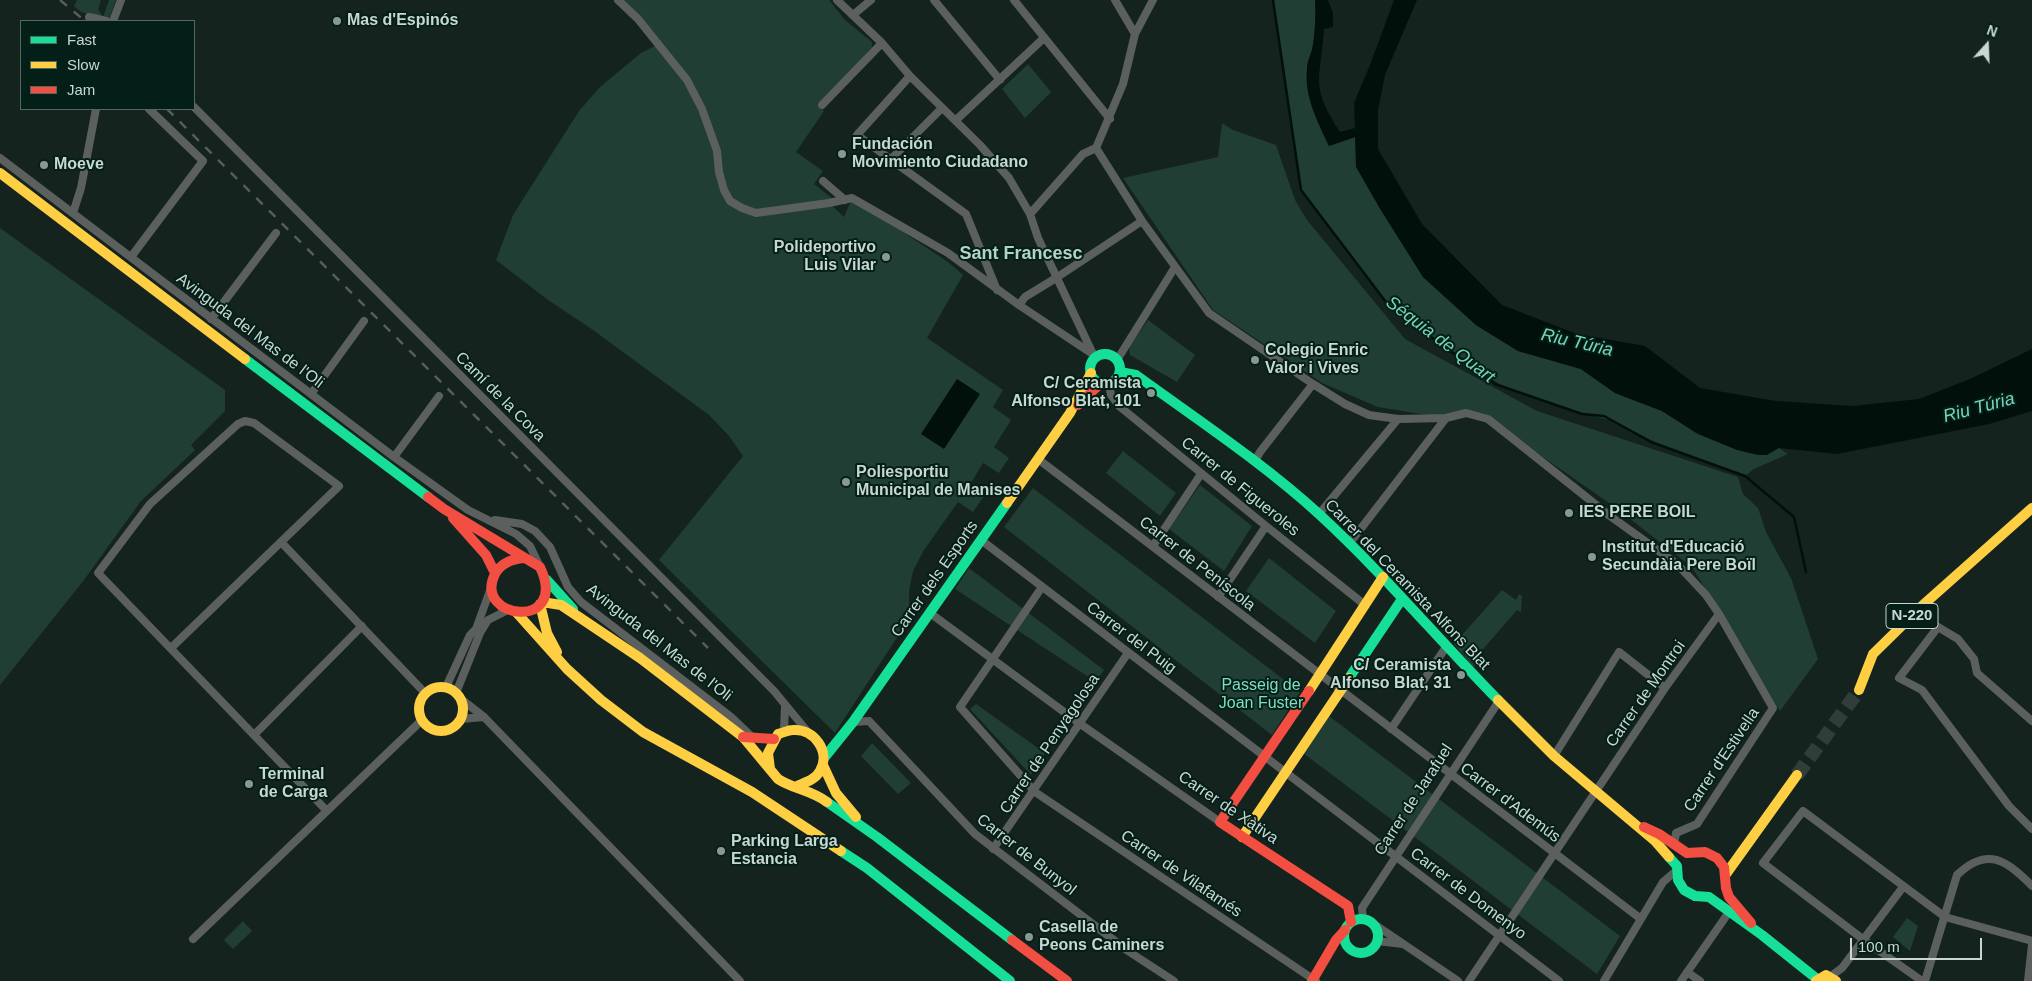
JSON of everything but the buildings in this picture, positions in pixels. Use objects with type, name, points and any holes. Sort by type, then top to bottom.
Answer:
[{"type":"main road","points":[[0,174],[444,508],[524,558],[533,561],[540,567],[547,580],[581,617]]},
{"type":"main road","points":[[1107,355],[1117,360],[1120,372],[1114,381],[1105,383],[1093,378],[1091,365],[1095,356],[1107,355]]},
{"type":"main road","name":"Carrer del Ceramista Alfons Blat","points":[[1120,372],[1136,375],[1255,461],[1319,514],[1383,577],[1446,647],[1554,756],[1655,841],[1677,869],[1676,879],[1681,888],[1691,896],[1709,898],[1762,935]]},
{"type":"main road","name":"Carrer dels Esports","points":[[823,761],[853,722],[1070,413],[1091,373]]},
{"type":"main road","name":"Carrer dels Esports","points":[[1070,413],[1105,383]]},
{"type":"main road","points":[[444,508],[486,555],[495,573]]},
{"type":"main road","name":"N-220","points":[[1859,690],[1873,654],[1951,579],[2032,508]]},
{"type":"main road","points":[[524,558],[507,561],[495,573],[492,584],[497,600],[512,611],[567,669],[601,700],[643,732],[752,792],[867,868],[1010,981]]},
{"type":"main road","points":[[1220,822],[1320,675],[1383,577]]},
{"type":"main road","points":[[512,611],[533,609],[541,603],[546,595],[547,580]]},
{"type":"main road","points":[[1242,837],[1402,599]]},
{"type":"main road","points":[[541,603],[561,605],[640,658],[748,738],[772,774],[784,783],[797,786],[822,798],[1067,981]]},
{"type":"main road","points":[[541,603],[547,634],[567,669]]},
{"type":"main road","points":[[439,687],[446,687],[459,696],[463,713],[456,725],[442,731],[427,726],[422,720],[419,706],[425,693],[439,687]]},
{"type":"main road","points":[[770,769],[768,753],[774,739],[784,731],[796,729],[807,731],[822,746],[827,780],[834,792],[876,837]]},
{"type":"main road","points":[[748,738],[774,739]]},
{"type":"main road","points":[[818,740],[840,738]]},
{"type":"main road","points":[[797,786],[816,778],[823,761]]},
{"type":"main road","points":[[1797,775],[1725,879],[1727,895],[1762,935],[1816,980],[1824,976],[1833,979]]},
{"type":"main road","name":"Carrer de Xàtiva","points":[[1220,822],[1348,906],[1348,926]]},
{"type":"main road","name":"Carrer del Ceramista Alfons Blat","points":[[1633,824],[1659,834],[1687,853],[1696,850],[1704,851],[1714,856],[1722,864],[1725,879]]},
{"type":"main road","points":[[1313,980],[1336,940],[1348,926],[1363,919],[1374,924],[1378,932],[1377,941],[1370,950],[1359,953],[1348,948],[1344,939],[1348,926]]},
{"type":"main road","points":[[1324,962],[1336,952],[1348,948]]},
{"type":"street","points":[[113,20],[121,0]]},
{"type":"street","points":[[618,0],[638,19],[687,80],[705,117],[717,151],[719,172],[724,190],[730,201],[756,213],[849,199]]},
{"type":"street","points":[[836,0],[882,43],[910,76],[956,120],[1009,178],[1030,214],[1038,238],[1056,278],[1095,356]]},
{"type":"street","points":[[852,15],[871,0]]},
{"type":"street","points":[[934,0],[1000,80]]},
{"type":"street","points":[[1014,0],[1110,119]]},
{"type":"street","points":[[1115,0],[1135,34]]},
{"type":"street","points":[[1030,214],[1083,154],[1096,148],[1110,119],[1123,84],[1135,34],[1153,0]]},
{"type":"street","points":[[90,17],[102,20]]},
{"type":"street","points":[[956,120],[1044,38]]},
{"type":"street","points":[[822,106],[882,43]]},
{"type":"street","points":[[910,76],[857,135],[966,214],[998,290]]},
{"type":"street","name":"Camí de la Cova","points":[[195,108],[774,691],[807,731]]},
{"type":"street","points":[[891,160],[942,108]]},
{"type":"street","points":[[73,212],[81,188],[96,110]]},
{"type":"street","points":[[131,257],[203,161],[150,110]]},
{"type":"street","points":[[1096,148],[1142,220],[1210,313],[1344,404],[1369,415],[1398,419],[1446,418],[1466,413],[1488,419],[1610,516],[1677,564],[1706,595],[1719,614]]},
{"type":"street","name":"Avinguda del Mas de l'Oli","points":[[0,158],[394,457],[468,510],[516,534],[530,546],[540,567]]},
{"type":"street","points":[[823,181],[849,199],[948,253],[1019,305],[1095,356]]},
{"type":"street","points":[[1019,305],[1025,297],[1142,220]]},
{"type":"street","points":[[211,319],[276,233]]},
{"type":"street","points":[[1117,360],[1175,267]]},
{"type":"street","points":[[311,394],[364,321]]},
{"type":"street","name":"Carrer de Figueroles","points":[[1105,383],[1119,406],[1365,605]]},
{"type":"street","points":[[1255,461],[1313,384]]},
{"type":"street","points":[[394,457],[439,396]]},
{"type":"street","points":[[1349,544],[1446,418]]},
{"type":"street","points":[[1319,514],[1398,419]]},
{"type":"street","points":[[171,648],[339,486],[254,423],[245,422],[238,424],[150,504],[98,572],[327,812]]},
{"type":"street","name":"Carrer de Peníscola","points":[[1038,459],[1340,690]]},
{"type":"street","points":[[1153,546],[1201,474]]},
{"type":"street","name":"Avinguda del Mas de l'Oli","points":[[488,519],[522,524],[535,531],[550,547],[568,587],[581,602],[731,717],[748,738]]},
{"type":"street","points":[[1218,598],[1266,526]]},
{"type":"street","name":"Carrer del Puig","points":[[981,540],[1265,757]]},
{"type":"street","points":[[281,542],[425,693]]},
{"type":"street","points":[[446,687],[470,636],[476,628],[492,584]]},
{"type":"street","points":[[993,658],[1042,587]]},
{"type":"street","points":[[512,611],[488,620],[480,633],[459,696],[484,717],[740,981]]},
{"type":"street","name":"Carrer de Xàtiva","points":[[930,613],[1079,723],[1220,822]]},
{"type":"street","name":"Carrer de Montroi","points":[[1469,981],[1595,792],[1719,614]]},
{"type":"street","name":"Carrer d'Estivella","points":[[1674,845],[1676,833],[1697,824],[1773,708],[1719,614]]},
{"type":"street","points":[[254,735],[362,626]]},
{"type":"street","points":[[2032,721],[1978,674],[1974,659],[1958,639],[1938,627],[1899,678],[1922,690],[2009,806],[2032,829]]},
{"type":"street","points":[[1391,729],[1446,647]]},
{"type":"street","points":[[1554,756],[1619,652],[1666,688]]},
{"type":"street","name":"Carrer de Penyagolosa","points":[[993,849],[1035,792],[1079,723],[1128,653]]},
{"type":"street","name":"Carrer de Vilafamés","points":[[993,658],[960,707],[1035,792],[1313,980]]},
{"type":"street","name":"Carrer d'Ademús","points":[[1340,690],[1641,919]]},
{"type":"street","name":"Carrer de Jarafuel","points":[[1363,919],[1362,908],[1499,701]]},
{"type":"street","points":[[784,731],[785,706]]},
{"type":"street","points":[[461,719],[484,717]]},
{"type":"street","points":[[193,939],[422,720]]},
{"type":"street","name":"Carrer de Bunyol","points":[[853,722],[869,721],[975,834],[993,849],[1128,951],[1174,981]]},
{"type":"street","name":"Carrer de Domenyo","points":[[1265,757],[1559,981]]},
{"type":"street","points":[[2032,886],[2021,874],[2000,859],[1980,859],[1968,865],[1958,875],[1945,917],[1923,981],[1864,940],[1763,863],[1803,811],[1945,917],[2032,941]]},
{"type":"street","points":[[1604,981],[1663,882],[1677,869]]},
{"type":"street","points":[[1833,979],[1903,887]]},
{"type":"street","points":[[1681,981],[1729,912]]},
{"type":"street","points":[[1374,924],[1458,981]]},
{"type":"street","points":[[1377,941],[1404,944]]},
{"type":"street","points":[[2028,981],[2032,945]]},
{"type":"street","points":[[1687,972],[1700,981]]},
{"type":"green space","points":[[77,0],[101,0],[98,9],[103,17],[109,0],[116,0],[109,19],[81,12],[74,6]]},
{"type":"green space","points":[[623,0],[829,0],[845,20],[872,42],[872,47],[842,82],[817,105],[824,111],[796,152],[823,171],[814,184],[833,199],[829,203],[844,217],[852,198],[948,262],[963,275],[927,338],[1003,390],[993,407],[1011,420],[994,447],[1009,458],[999,473],[983,463],[969,486],[984,496],[973,512],[958,502],[924,550],[913,571],[909,591],[909,619],[835,733],[659,560],[743,456],[729,436],[709,415],[593,330],[548,300],[496,260],[513,215],[579,111],[600,87],[641,53],[657,45],[691,81]]},
{"type":"green space","points":[[1273,0],[1315,0],[1314,38],[1307,66],[1307,79],[1313,109],[1329,146],[1355,137],[1379,207],[1423,277],[1476,325],[1518,351],[1581,369],[1615,393],[1662,411],[1698,434],[1779,448],[1788,454],[1754,469],[1745,476],[1667,448],[1613,421],[1561,407],[1502,386],[1389,306],[1301,190]]},
{"type":"green space","points":[[1028,64],[1051,92],[1025,118],[1002,89]]},
{"type":"green space","points":[[1222,123],[1233,130],[1276,145],[1295,200],[1307,220],[1405,339],[1537,411],[1738,477],[1743,494],[1758,508],[1766,532],[1791,578],[1818,659],[1780,711],[1692,567],[1612,505],[1488,419],[1466,413],[1446,418],[1378,407],[1322,383],[1213,310],[1123,178],[1218,157]]},
{"type":"green space","points":[[0,228],[225,390],[225,411],[191,445],[195,450],[141,501],[84,580],[0,685]]},
{"type":"green space","points":[[1148,320],[1195,355],[1177,382],[1130,355],[1129,347]]},
{"type":"green space","points":[[1123,451],[1176,493],[1160,516],[1106,473]]},
{"type":"green space","points":[[1200,485],[1252,526],[1224,571],[1169,529]]},
{"type":"green space","name":"Passeig de Joan Fuster","points":[[1033,488],[1300,692],[1272,735],[1004,527]]},
{"type":"green space","points":[[1269,558],[1336,611],[1315,643],[1246,591]]},
{"type":"green space","points":[[969,568],[1104,670],[1096,682],[955,589]]},
{"type":"green space","points":[[1502,590],[1516,600],[1519,594],[1522,596],[1521,612],[1517,610],[1478,655],[1483,660],[1473,667],[1454,644]]},
{"type":"green space","points":[[976,704],[1045,753],[1031,775],[970,709]]},
{"type":"green space","name":"Passeig de Joan Fuster","points":[[1329,716],[1620,936],[1597,974],[1303,753]]},
{"type":"green space","points":[[872,743],[911,783],[898,794],[861,756]]},
{"type":"green space","points":[[1907,918],[1918,926],[1910,951],[1893,937]]},
{"type":"green space","points":[[243,921],[252,931],[233,949],[224,940]]},
{"type":"water","name":"Riu Túria","points":[[1315,0],[1328,0],[1333,13],[1333,27],[1324,29],[1319,84],[1325,106],[1340,132],[1355,128],[1354,103],[1394,0],[1417,0],[1385,75],[1378,110],[1378,149],[1422,224],[1502,305],[1577,334],[1645,346],[1700,388],[1776,401],[1853,406],[1919,399],[1970,379],[2032,349],[2032,411],[1989,424],[1837,454],[1779,448],[1767,455],[1758,455],[1737,450],[1698,434],[1662,411],[1615,393],[1581,369],[1518,351],[1476,325],[1423,277],[1356,167],[1355,137],[1329,146],[1313,109],[1307,79],[1308,64],[1314,38]]},
{"type":"water","points":[[957,379],[980,394],[944,449],[921,434]]},
{"type":"waterway","name":"Séquia de Quart","points":[[1273,0],[1301,190],[1389,306],[1495,384],[1582,414],[1604,416],[1651,442],[1745,476],[1794,517],[1806,572]]},
{"type":"tunnel","points":[[1797,775],[1859,690]]},
{"type":"railway","points":[[60,0],[84,20]]},
{"type":"railway","points":[[168,110],[708,648]]},
{"type":"traffic: fast","points":[[1105,354],[1115,359],[1120,369],[1115,379],[1105,384],[1095,379],[1090,369],[1095,359],[1105,354]]},
{"type":"traffic: fast","points":[[245,359],[428,497]]},
{"type":"traffic: fast","points":[[1120,372],[1136,375],[1230,442],[1320,515],[1366,560],[1498,700]]},
{"type":"traffic: fast","points":[[824,758],[853,722],[1007,503]]},
{"type":"traffic: fast","points":[[547,580],[573,609]]},
{"type":"traffic: fast","points":[[1349,678],[1402,599]]},
{"type":"traffic: fast","points":[[827,802],[877,837],[1012,940]]},
{"type":"traffic: fast","points":[[841,851],[867,868],[1010,981]]},
{"type":"traffic: fast","points":[[1669,857],[1677,866],[1678,880],[1684,890],[1695,896],[1709,897],[1762,935],[1817,979]]},
{"type":"traffic: fast","points":[[1361,919],[1373,924],[1378,936],[1373,948],[1361,953],[1349,948],[1344,936],[1349,924],[1361,919]]},
{"type":"traffic: slow","points":[[0,173],[245,359]]},
{"type":"traffic: slow","points":[[1007,503],[1070,413],[1091,373]]},
{"type":"traffic: slow","points":[[1859,690],[1873,654],[1923,605],[2032,508]]},
{"type":"traffic: slow","points":[[1309,691],[1383,577]]},
{"type":"traffic: slow","points":[[542,602],[561,605],[640,658],[743,737],[778,779],[827,802]]},
{"type":"traffic: slow","points":[[540,604],[547,633],[557,652]]},
{"type":"traffic: slow","points":[[516,612],[567,669],[601,700],[643,732],[752,792],[841,851]]},
{"type":"traffic: slow","points":[[1242,837],[1349,678]]},
{"type":"traffic: slow","points":[[437,687],[445,687],[457,693],[463,709],[457,725],[445,731],[437,731],[425,725],[419,713],[419,705],[425,693],[437,687]]},
{"type":"traffic: slow","points":[[1498,700],[1554,756],[1655,841],[1669,857]]},
{"type":"traffic: slow","points":[[770,769],[768,753],[778,734],[789,730],[801,730],[808,733],[814,737],[822,749],[823,764],[816,777],[797,786]]},
{"type":"traffic: slow","points":[[823,765],[836,793],[856,817]]},
{"type":"traffic: slow","points":[[1726,874],[1797,775]]},
{"type":"traffic: slow","points":[[1816,981],[1826,975],[1836,981]]},
{"type":"traffic: jam","points":[[1078,405],[1101,383]]},
{"type":"traffic: jam","points":[[428,497],[444,509],[540,567],[546,588],[542,602],[533,609],[520,612],[507,609],[497,601],[492,590],[495,574],[500,567],[515,559],[524,558]]},
{"type":"traffic: jam","points":[[453,518],[486,555],[495,573]]},
{"type":"traffic: jam","points":[[1309,691],[1220,822],[1348,906],[1351,922]]},
{"type":"traffic: jam","points":[[743,737],[774,739]]},
{"type":"traffic: jam","points":[[1644,827],[1659,834],[1687,853],[1705,852],[1717,858],[1724,867],[1729,897],[1751,923]]},
{"type":"traffic: jam","points":[[1312,981],[1336,940],[1345,930]]},
{"type":"traffic: jam","points":[[1012,940],[1067,981]]},
{"type":"place","name":"Mas d'Espinós","points":[[337,21]]},
{"type":"place","name":"Fundación Movimiento Ciudadano","points":[[842,154]]},
{"type":"place","name":"Moeve","points":[[44,165]]},
{"type":"place","name":"Polideportivo Luis Vilar","points":[[886,257]]},
{"type":"place","name":"Colegio Enric Valor i Vives","points":[[1255,360]]},
{"type":"place","name":"C/ Ceramista Alfonso Blat, 101","points":[[1151,393]]},
{"type":"place","name":"Poliesportiu Municipal de Manises","points":[[846,482]]},
{"type":"place","name":"IES PERE BOIL","points":[[1569,513]]},
{"type":"place","name":"Institut d'Educació Secundàia Pere Boïl","points":[[1592,557]]},
{"type":"place","name":"C/ Ceramista Alfonso Blat, 31","points":[[1461,675]]},
{"type":"place","name":"Terminal de Carga","points":[[249,784]]},
{"type":"place","name":"Parking Larga Estancia","points":[[721,851]]},
{"type":"place","name":"Casella de Peons Caminers","points":[[1029,937]]},
{"type":"district","name":"Sant Francesc","points":[[1021,254]]}]
